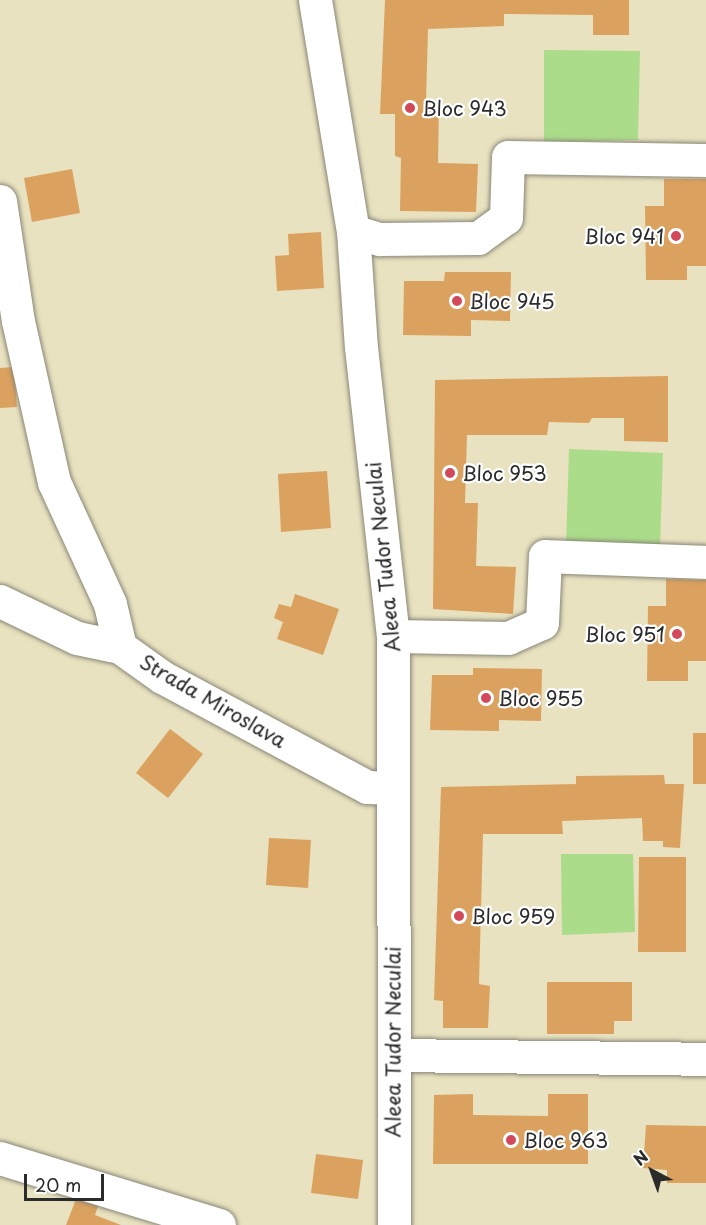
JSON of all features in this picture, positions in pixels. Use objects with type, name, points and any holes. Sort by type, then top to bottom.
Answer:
[{"type":"street","name":"Aleea Tudor Neculai","points":[[315,0],[353,231],[361,347],[393,636],[394,1225]]},
{"type":"street","points":[[353,231],[380,239],[478,238],[506,218],[508,157],[706,160]]},
{"type":"street","points":[[0,201],[18,321],[54,482],[110,604],[120,646]]},
{"type":"street","points":[[393,636],[508,638],[542,622],[545,556],[706,562]]},
{"type":"street","name":"Strada Miroslava","points":[[0,601],[77,638],[120,646],[162,677],[367,787],[392,788]]},
{"type":"street","points":[[394,1055],[706,1059]]},
{"type":"street","points":[[0,1158],[219,1225]]},
{"type":"green space","points":[[544,50],[640,51],[638,140],[544,142]]},
{"type":"green space","points":[[569,449],[663,453],[660,548],[566,545]]},
{"type":"green space","points":[[561,854],[633,854],[635,932],[562,935]]},
{"type":"building","name":"Bloc 943","points":[[385,0],[629,0],[629,35],[593,35],[593,15],[504,14],[504,26],[428,29],[426,102],[439,103],[438,163],[478,164],[476,212],[400,211],[401,158],[395,156],[395,114],[380,114]]},
{"type":"building","points":[[72,169],[80,213],[32,222],[24,178]]},
{"type":"building","name":"Bloc 941","points":[[664,179],[706,179],[706,266],[687,266],[687,280],[646,280],[645,206],[664,206]]},
{"type":"building","points":[[321,232],[324,288],[277,291],[275,256],[289,255],[288,234]]},
{"type":"building","name":"Bloc 945","points":[[445,272],[511,272],[510,321],[471,320],[471,336],[403,335],[404,281],[444,281]]},
{"type":"building","points":[[14,367],[17,407],[0,408],[0,368]]},
{"type":"building","name":"Bloc 953","points":[[668,376],[668,442],[624,441],[624,418],[592,418],[589,423],[549,422],[547,435],[467,435],[465,503],[478,503],[476,566],[516,567],[513,614],[433,609],[435,380]]},
{"type":"building","points":[[327,471],[331,528],[281,532],[278,474]]},
{"type":"building","name":"Bloc 951","points":[[666,579],[706,580],[706,661],[688,661],[688,681],[647,681],[648,606],[666,606]]},
{"type":"building","points":[[295,594],[339,609],[323,655],[277,639],[283,622],[274,618],[279,604],[291,607]]},
{"type":"building","name":"Bloc 955","points":[[473,668],[542,669],[541,721],[499,720],[499,731],[430,730],[432,675],[473,675]]},
{"type":"building","points":[[170,729],[203,754],[168,798],[136,773]]},
{"type":"building","points":[[693,733],[706,733],[706,784],[693,784]]},
{"type":"building","name":"Bloc 959","points":[[664,775],[665,784],[684,784],[680,848],[663,847],[663,841],[643,841],[642,818],[562,821],[563,834],[483,834],[479,984],[490,986],[488,1028],[443,1028],[443,1001],[434,1000],[441,787],[576,784],[576,776]]},
{"type":"building","points":[[269,838],[311,840],[308,888],[266,885]]},
{"type":"building","points":[[639,857],[686,857],[686,952],[638,952]]},
{"type":"building","points":[[547,982],[632,982],[632,1021],[614,1021],[614,1034],[547,1034]]},
{"type":"building","name":"Bloc 963","points":[[473,1094],[473,1115],[548,1116],[548,1094],[588,1094],[588,1164],[433,1164],[434,1095]]},
{"type":"building","points":[[646,1125],[706,1126],[706,1183],[667,1183],[667,1170],[643,1168]]},
{"type":"building","points":[[316,1154],[363,1160],[358,1199],[311,1193]]},
{"type":"building","points":[[78,1194],[99,1203],[95,1215],[121,1225],[66,1225]]},
{"type":"place","name":"Bloc 943","points":[[410,108]]},
{"type":"place","name":"Bloc 941","points":[[676,236]]},
{"type":"place","name":"Bloc 945","points":[[457,301]]},
{"type":"place","name":"Bloc 953","points":[[450,473]]},
{"type":"place","name":"Bloc 951","points":[[677,634]]},
{"type":"place","name":"Bloc 955","points":[[486,698]]},
{"type":"place","name":"Bloc 959","points":[[459,916]]},
{"type":"place","name":"Bloc 963","points":[[511,1140]]}]
